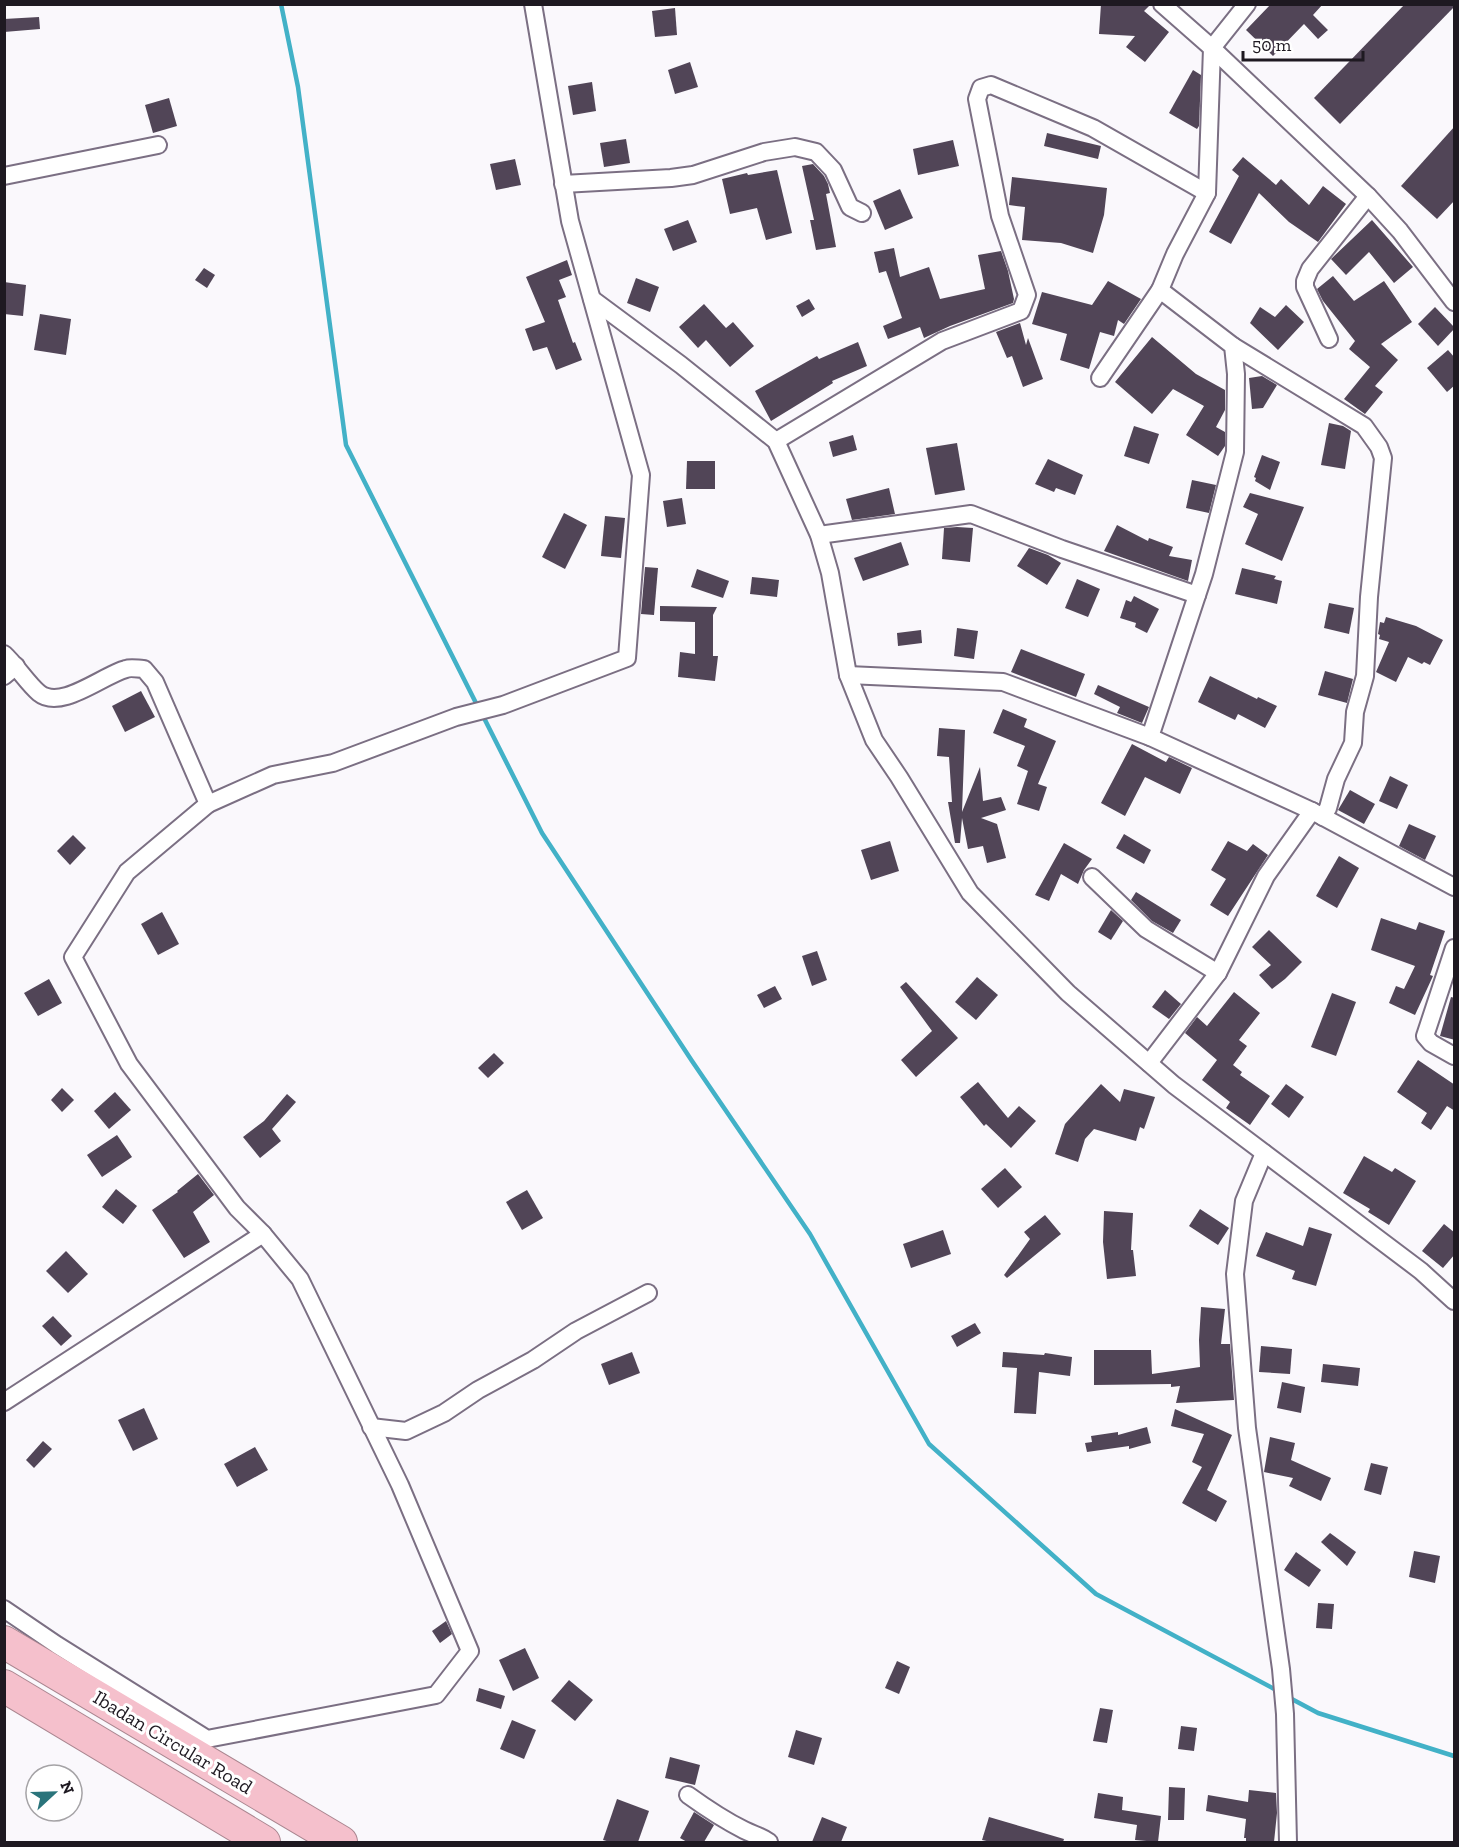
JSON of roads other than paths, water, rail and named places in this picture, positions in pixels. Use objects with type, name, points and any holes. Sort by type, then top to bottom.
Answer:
[{"type":"highway","name":"Ibadan Circular Road","points":[[4,1642],[341,1842]]},
{"type":"highway","name":"Ibadan Circular Road","points":[[4,1686],[264,1842]]},
{"type":"street","points":[[4,1609],[207,1739],[436,1695],[470,1651],[400,1485],[300,1279],[263,1233],[237,1208],[129,1064],[73,957],[127,872],[208,804],[273,775],[333,763],[456,717],[504,705],[627,658],[641,475],[570,221],[533,4]]},
{"type":"street","points":[[1162,4],[1368,195],[1400,231],[1455,302]]},
{"type":"street","points":[[1101,378],[1160,290],[1175,254],[1207,193],[1212,48],[1247,4]]},
{"type":"street","points":[[776,441],[942,341],[1021,311],[1027,295],[1000,216],[977,99],[981,88],[991,84],[1093,128],[1207,193]]},
{"type":"street","points":[[4,176],[158,145]]},
{"type":"street","points":[[563,184],[693,175],[764,152],[795,147],[816,152],[833,170],[850,207],[862,213]]},
{"type":"street","points":[[1329,339],[1305,287],[1305,282],[1310,269],[1368,195]]},
{"type":"street","points":[[1149,1064],[1218,973],[1266,876],[1317,814],[1328,808],[1336,779],[1353,743],[1355,712],[1365,676],[1369,597],[1383,458],[1379,447],[1364,426],[1233,345],[1160,290]]},
{"type":"street","points":[[592,299],[681,365],[776,441],[819,535],[830,573],[848,675],[874,740],[970,893],[1068,993],[1149,1064],[1421,1271],[1455,1301]]},
{"type":"street","points":[[1150,737],[1204,574],[1235,452],[1236,374],[1233,345]]},
{"type":"street","points":[[819,535],[971,514],[1062,549],[1197,595]]},
{"type":"street","points":[[8,665],[40,694],[54,698],[70,696],[96,681],[127,668],[144,669],[155,682],[208,804]]},
{"type":"street","points":[[848,675],[1003,682],[1150,737],[1317,814],[1455,887]]},
{"type":"street","points":[[1092,877],[1146,929],[1218,973]]},
{"type":"street","points":[[1455,948],[1425,1036],[1455,1056]]},
{"type":"street","points":[[1264,1153],[1244,1201],[1235,1274],[1247,1428],[1281,1669],[1285,1714],[1288,1842]]},
{"type":"street","points":[[4,1402],[263,1233]]},
{"type":"street","points":[[371,1427],[406,1431],[444,1413],[478,1390],[533,1360],[576,1331],[648,1293]]},
{"type":"street","points":[[688,1795],[716,1815],[770,1842]]},
{"type":"waterway","points":[[281,4],[298,87],[346,445],[478,707]]},
{"type":"waterway","points":[[482,714],[542,833],[692,1061],[810,1234],[929,1444],[1096,1594],[1278,1691]]},
{"type":"waterway","points":[[1288,1697],[1318,1713],[1454,1756]]}]
